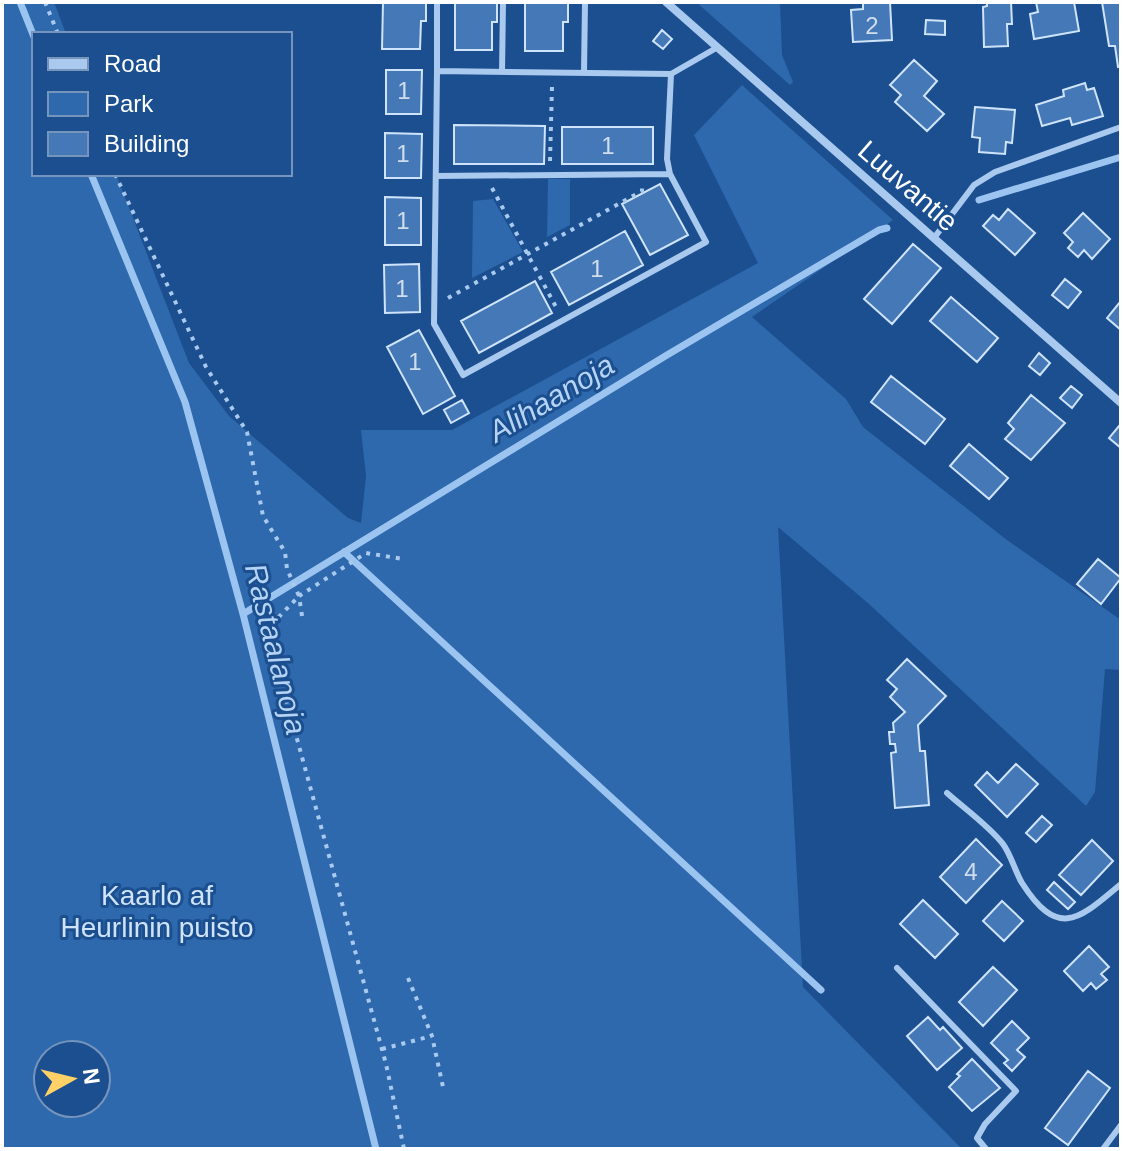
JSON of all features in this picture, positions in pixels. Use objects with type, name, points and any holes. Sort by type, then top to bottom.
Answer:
[{"type":"street","name":"Luuvantie","points":[[666,2],[1121,403]]},
{"type":"lane","points":[[437,2],[434,324],[463,375],[706,242],[670,174],[667,159],[671,74]]},
{"type":"lane","points":[[502,72],[503,2]]},
{"type":"lane","points":[[584,73],[585,2]]},
{"type":"lane","points":[[437,71],[671,74],[718,47]]},
{"type":"lane","points":[[934,238],[974,185],[995,172],[1121,127]]},
{"type":"lane","points":[[436,176],[670,174]]},
{"type":"lane","points":[[947,793],[1003,844],[1021,882],[1051,915],[1068,920],[1082,916],[1121,884]]},
{"type":"lane","points":[[897,968],[1016,1091],[985,1124],[977,1138],[986,1149]]},
{"type":"lane","points":[[1103,1149],[1121,1125]]},
{"type":"path","points":[[45,2],[57,32]]},
{"type":"path","points":[[549,175],[552,73]]},
{"type":"path","points":[[435,305],[642,191],[642,175]]},
{"type":"path","points":[[116,176],[206,367],[247,432],[263,516],[285,552],[287,569],[298,595],[302,616]]},
{"type":"path","points":[[486,176],[563,320]]},
{"type":"path","points":[[403,559],[366,553],[298,595],[273,623],[282,684],[382,1049],[404,1149]]},
{"type":"path","points":[[408,978],[432,1036],[443,1087]]},
{"type":"path","points":[[382,1049],[432,1036]]},
{"type":"green space","name":"Kaarlo af Heurlinin puisto","points":[[2,2],[54,2],[65,32],[32,32],[32,176],[117,176],[189,363],[229,416],[348,518],[361,523],[366,476],[361,430],[452,430],[758,263],[694,135],[742,85],[893,220],[752,317],[846,399],[863,427],[1007,540],[1121,620],[1121,670],[1105,669],[1095,792],[1086,806],[869,604],[778,527],[803,987],[962,1149],[2,1149]]},
{"type":"green space","points":[[696,2],[780,2],[782,55],[793,82],[790,85]]},
{"type":"green space","points":[[548,179],[570,179],[570,225],[547,237]]},
{"type":"green space","points":[[493,199],[523,252],[472,278],[473,201]]},
{"type":"building","points":[[383,2],[426,2],[426,21],[421,21],[420,49],[382,49]]},
{"type":"building","points":[[455,2],[497,2],[497,22],[492,22],[492,50],[455,50]]},
{"type":"building","points":[[525,2],[568,2],[568,22],[563,22],[563,51],[525,51]]},
{"type":"building","points":[[890,2],[892,40],[853,42],[851,10],[863,9],[863,3]]},
{"type":"building","points":[[987,2],[1011,2],[1012,24],[1007,24],[1008,46],[984,47],[983,7],[987,6]]},
{"type":"building","points":[[1036,2],[1074,2],[1079,31],[1034,39],[1030,14],[1038,12]]},
{"type":"building","points":[[1102,2],[1121,2],[1121,66],[1118,67],[1115,46],[1109,46]]},
{"type":"building","points":[[926,20],[945,21],[945,35],[925,34]]},
{"type":"building","points":[[662,30],[672,39],[663,49],[653,41]]},
{"type":"building","points":[[914,60],[937,81],[924,96],[944,114],[927,131],[895,102],[901,95],[890,85]]},
{"type":"building","points":[[386,70],[422,70],[421,114],[386,114]]},
{"type":"building","points":[[1085,83],[1087,90],[1094,88],[1103,116],[1072,125],[1070,118],[1042,126],[1036,105],[1064,96],[1063,90]]},
{"type":"building","points":[[975,107],[1015,110],[1012,143],[1006,142],[1005,154],[979,152],[980,138],[972,137]]},
{"type":"building","points":[[454,125],[545,126],[544,164],[454,164]]},
{"type":"building","points":[[562,127],[653,127],[653,164],[562,164]]},
{"type":"building","points":[[385,133],[422,134],[421,178],[385,178]]},
{"type":"building","points":[[660,184],[688,235],[650,255],[622,204]]},
{"type":"building","points":[[385,197],[421,198],[421,245],[385,245]]},
{"type":"building","points":[[1008,209],[1035,233],[1015,255],[983,226],[993,215],[999,220]]},
{"type":"building","points":[[1083,213],[1110,239],[1092,259],[1084,250],[1078,257],[1068,248],[1073,242],[1064,233]]},
{"type":"building","points":[[625,231],[643,265],[569,305],[551,272]]},
{"type":"building","points":[[913,244],[941,268],[892,324],[864,299]]},
{"type":"building","points":[[419,264],[420,312],[385,313],[384,265]]},
{"type":"building","points":[[1065,279],[1081,292],[1068,308],[1052,295]]},
{"type":"building","points":[[535,281],[552,313],[479,353],[461,321]]},
{"type":"building","points":[[951,297],[998,338],[977,362],[930,321]]},
{"type":"building","points":[[1121,302],[1121,330],[1107,318]]},
{"type":"building","points":[[419,330],[455,396],[423,414],[387,347]]},
{"type":"building","points":[[1039,353],[1050,363],[1040,375],[1029,366]]},
{"type":"building","points":[[891,376],[945,419],[925,444],[871,402]]},
{"type":"building","points":[[1071,386],[1082,395],[1072,408],[1060,398]]},
{"type":"building","points":[[1031,395],[1065,423],[1031,460],[1005,439],[1014,429],[1008,423]]},
{"type":"building","points":[[462,400],[469,413],[451,423],[444,410]]},
{"type":"building","points":[[1121,427],[1121,448],[1109,438]]},
{"type":"building","points":[[969,444],[1008,478],[989,499],[950,466]]},
{"type":"building","points":[[1098,559],[1121,578],[1101,604],[1077,584]]},
{"type":"building","points":[[907,659],[946,696],[918,725],[920,751],[925,751],[929,805],[895,808],[891,753],[896,752],[895,744],[890,744],[889,732],[894,732],[893,723],[905,712],[890,697],[897,689],[887,680]]},
{"type":"building","points":[[1016,764],[1038,784],[1007,817],[975,785],[987,772],[998,783]]},
{"type":"building","points":[[1042,816],[1052,825],[1036,842],[1026,833]]},
{"type":"building","points":[[976,839],[1002,865],[966,903],[940,877]]},
{"type":"building","points":[[1092,840],[1113,861],[1081,895],[1059,875]]},
{"type":"building","points":[[1054,882],[1075,902],[1068,909],[1047,890]]},
{"type":"building","points":[[923,900],[958,934],[935,958],[900,924]]},
{"type":"building","points":[[1002,901],[1023,921],[1004,941],[983,921]]},
{"type":"building","points":[[1089,946],[1109,967],[1101,974],[1107,980],[1096,989],[1091,983],[1083,991],[1064,971]]},
{"type":"building","points":[[993,967],[1017,990],[983,1026],[959,1002]]},
{"type":"building","points":[[928,1017],[940,1030],[943,1027],[962,1048],[937,1070],[907,1036]]},
{"type":"building","points":[[1012,1021],[1029,1038],[1017,1050],[1025,1057],[1012,1071],[1004,1063],[1008,1060],[991,1043]]},
{"type":"building","points":[[972,1059],[1000,1088],[972,1111],[949,1087]]},
{"type":"building","points":[[1088,1071],[1110,1088],[1068,1145],[1045,1128]]},
{"type":"waterway","name":"Rastaalanoja","points":[[20,2],[32,32]]},
{"type":"waterway","name":"Alihaanoja","points":[[979,200],[1121,157]]},
{"type":"waterway","name":"Rastaalanoja","points":[[92,176],[185,402],[243,614],[376,1149]]},
{"type":"waterway","name":"Alihaanoja","points":[[243,614],[667,355],[887,228]]},
{"type":"waterway","points":[[344,552],[821,990]]}]
